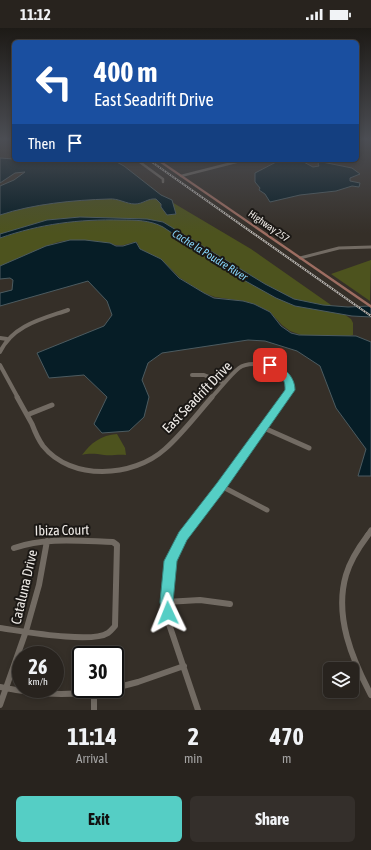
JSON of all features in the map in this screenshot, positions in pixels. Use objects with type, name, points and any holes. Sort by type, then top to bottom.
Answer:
[{"type":"main road","name":"Highway 257","points":[[172,170],[371,307]]},
{"type":"street","points":[[150,170],[162,179],[163,182]]},
{"type":"street","points":[[180,176],[205,170]]},
{"type":"street","points":[[300,258],[339,248],[371,247]]},
{"type":"street","points":[[0,352],[7,339],[18,331],[30,324],[68,310]]},
{"type":"street","points":[[0,338],[7,339]]},
{"type":"street","name":"East Seadrift Drive","points":[[0,365],[44,448],[56,459],[83,470],[118,471],[149,460],[164,450],[240,367],[249,364],[270,365],[285,375],[290,383],[290,390],[264,428],[183,536],[171,561],[166,602],[169,624],[194,692],[198,710]]},
{"type":"street","points":[[192,375],[204,375],[224,383]]},
{"type":"street","points":[[27,415],[52,405]]},
{"type":"street","points":[[264,428],[309,448]]},
{"type":"street","points":[[221,486],[267,510]]},
{"type":"street","points":[[371,530],[356,551],[346,576],[342,607],[347,641],[363,681],[371,695]]},
{"type":"street","name":"Ibiza Court","points":[[14,548],[22,544],[47,542],[113,542],[117,545],[115,626],[108,633],[92,636],[55,635],[26,631]]},
{"type":"street","name":"Cataluna Drive","points":[[0,705],[3,688],[26,631],[39,585],[47,542]]},
{"type":"street","points":[[166,602],[200,600],[230,604]]},
{"type":"street","points":[[0,628],[26,631]]},
{"type":"street","points":[[124,686],[184,666]]},
{"type":"street","points":[[3,688],[50,695],[72,694]]},
{"type":"street","points":[[94,698],[94,710]]},
{"type":"green space","points":[[117,195],[165,198],[251,249],[351,319],[353,323],[353,335],[347,337],[301,335],[290,331],[270,312],[254,304],[215,297],[204,293],[180,278],[161,259],[140,249],[137,242],[119,245],[87,240],[58,242],[0,266],[0,211],[21,205]]},
{"type":"green space","points":[[371,260],[370,301],[331,274]]},
{"type":"green space","points":[[117,434],[125,448],[126,455],[82,455],[97,440],[106,436]]},
{"type":"water","points":[[0,170],[129,170],[161,195],[172,200],[176,214],[167,215],[161,207],[161,204],[156,199],[150,199],[135,204],[112,199],[54,203],[0,215],[0,186],[14,180],[25,172],[15,173],[0,183]]},
{"type":"water","points":[[261,170],[354,170],[360,174],[350,178],[350,181],[360,183],[359,187],[352,186],[336,191],[300,195],[270,202],[265,194],[259,190],[260,188],[255,182],[255,173]]},
{"type":"water","name":"Cache la Poudre River","points":[[80,217],[147,219],[163,222],[265,284],[294,299],[323,305],[348,307],[371,306],[371,317],[352,316],[295,306],[276,298],[240,278],[163,227],[148,222],[132,220],[90,220],[60,223],[30,229],[0,238],[0,234],[47,220]]},
{"type":"water","points":[[70,240],[110,243],[116,246],[123,246],[136,242],[140,249],[161,259],[179,278],[204,293],[214,298],[243,301],[254,304],[270,312],[281,326],[291,333],[299,335],[356,336],[371,342],[371,476],[358,476],[366,449],[336,408],[320,366],[297,351],[265,341],[248,340],[162,353],[148,363],[142,380],[149,397],[144,417],[129,431],[102,433],[94,424],[107,397],[84,375],[49,378],[37,353],[104,326],[112,315],[107,301],[88,281],[0,306],[0,293],[12,290],[13,280],[10,278],[0,279],[0,266],[46,246]]},
{"type":"railway","points":[[163,170],[371,316]]},
{"type":"route","points":[[168,613],[166,602],[171,561],[183,536],[264,428],[290,390],[290,383],[285,375],[270,365]]}]
